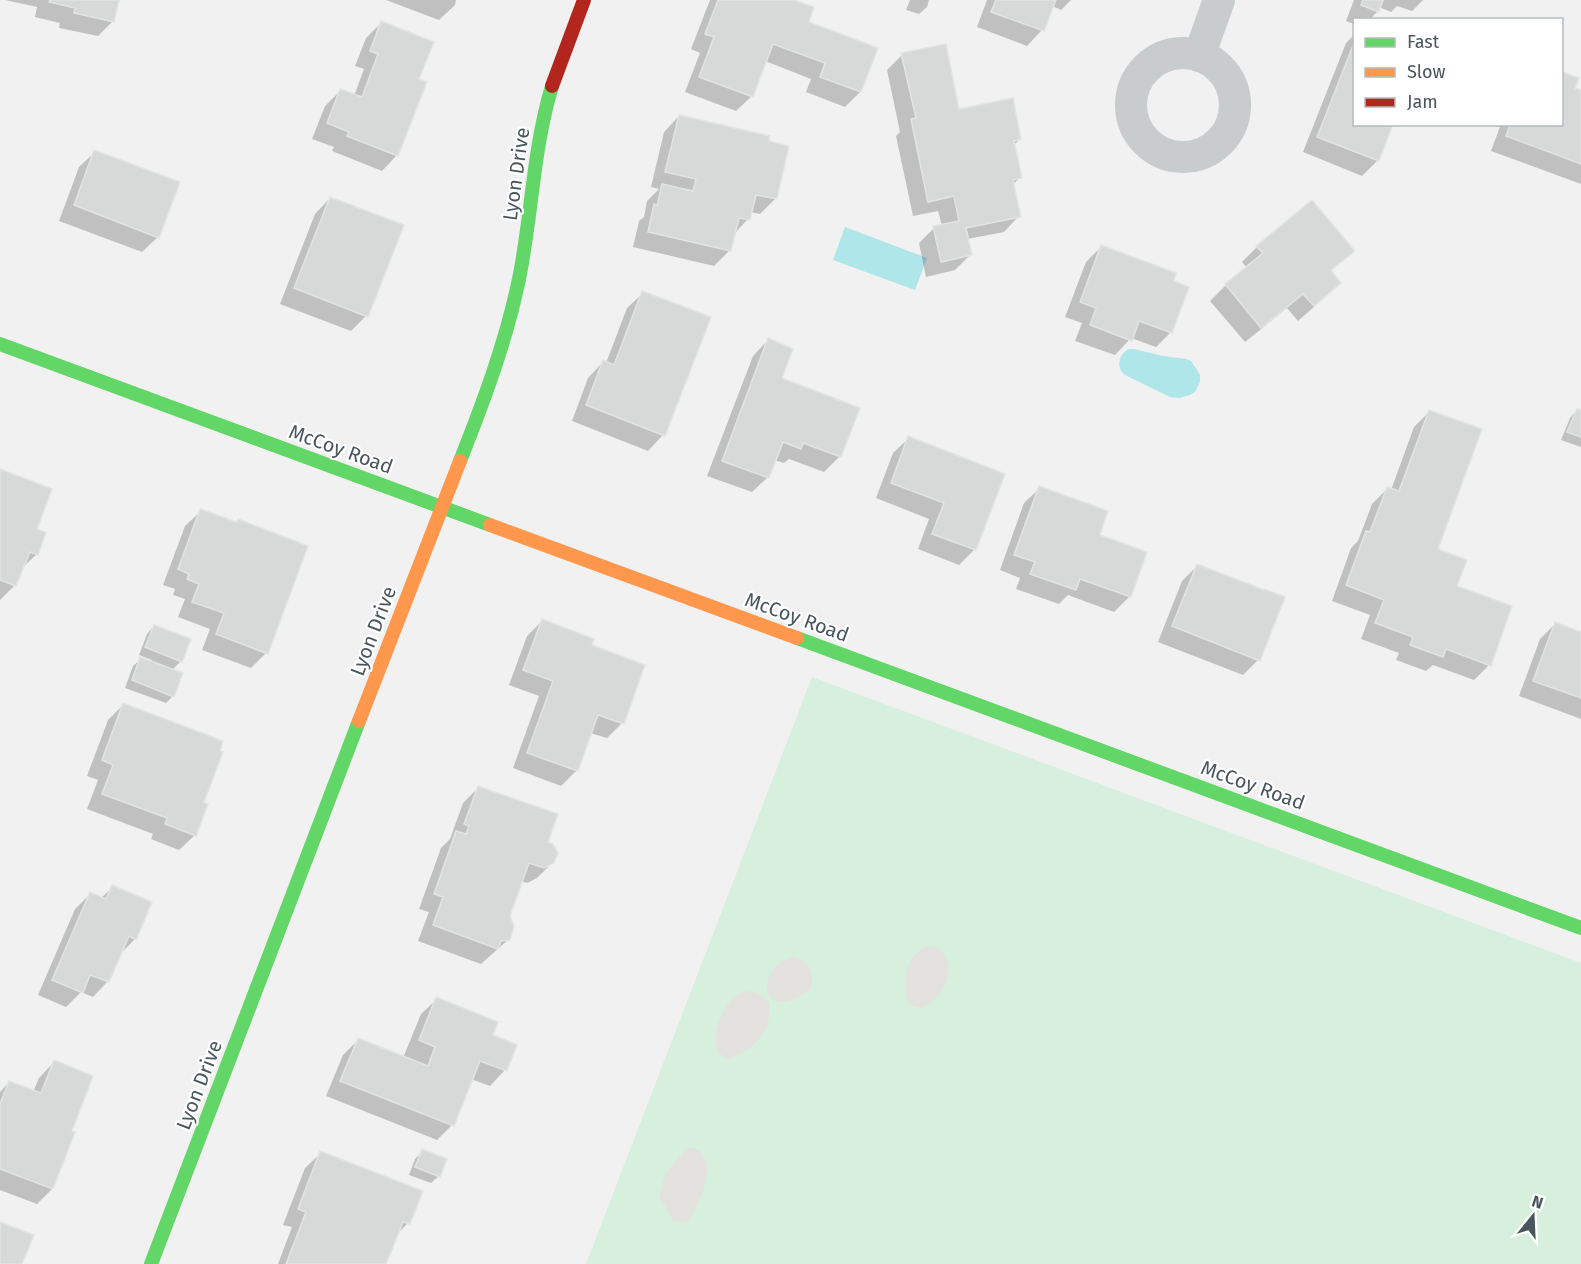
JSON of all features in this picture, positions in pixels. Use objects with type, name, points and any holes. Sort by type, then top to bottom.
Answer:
[{"type":"main road","name":"Lyon Drive","points":[[151,1264],[497,360],[515,300],[527,241],[533,170],[541,126],[552,85],[584,0]]},
{"type":"main road","name":"McCoy Road","points":[[0,344],[1581,928]]},
{"type":"street","points":[[1199,56],[1219,0]]},
{"type":"green space","points":[[812,677],[1581,963],[1581,1264],[586,1264]]},
{"type":"sand","points":[[928,946],[941,950],[948,962],[949,970],[941,992],[923,1008],[907,1001],[905,983],[908,966],[912,959]]},
{"type":"sand","points":[[794,956],[808,965],[812,974],[812,984],[810,990],[796,999],[780,1002],[769,995],[767,984],[769,977],[776,966]]},
{"type":"sand","points":[[747,991],[758,993],[769,1002],[767,1025],[760,1038],[749,1049],[728,1059],[716,1048],[718,1025],[733,997]]},
{"type":"sand","points":[[690,1147],[699,1151],[705,1158],[707,1176],[688,1222],[673,1221],[659,1197],[665,1175]]},
{"type":"water","points":[[845,227],[927,258],[915,290],[833,260]]},
{"type":"water","points":[[1129,349],[1191,361],[1200,375],[1200,382],[1195,392],[1179,398],[1170,397],[1125,375],[1119,365],[1122,355]]},
{"type":"building","points":[[50,0],[119,0],[114,22],[74,13],[75,8],[49,2]]},
{"type":"building","points":[[718,0],[794,0],[814,7],[809,22],[878,48],[861,92],[820,77],[825,63],[773,44],[753,97],[699,77],[714,37],[705,34]]},
{"type":"building","points":[[996,0],[1056,0],[1044,31],[991,12]]},
{"type":"building","points":[[1363,0],[1383,0],[1379,12],[1361,5]]},
{"type":"building","points":[[381,21],[434,42],[419,79],[427,82],[398,156],[347,136],[349,132],[327,123],[340,89],[362,97],[378,54],[370,51]]},
{"type":"building","points":[[946,44],[959,109],[1013,98],[1021,139],[1014,141],[1022,178],[1013,180],[1021,217],[966,228],[972,255],[941,262],[933,226],[959,221],[954,196],[928,202],[911,119],[916,118],[901,53]]},
{"type":"building","points":[[1353,46],[1353,126],[1392,126],[1379,161],[1317,137]]},
{"type":"building","points":[[1563,72],[1579,78],[1575,88],[1581,90],[1581,164],[1506,136],[1509,126],[1563,126]]},
{"type":"building","points":[[679,115],[770,136],[769,141],[789,146],[777,199],[756,195],[750,220],[739,218],[731,251],[648,232],[654,204],[657,206],[662,184],[693,191],[696,179],[665,172]]},
{"type":"building","points":[[94,150],[180,182],[159,238],[74,205]]},
{"type":"building","points":[[330,197],[404,225],[368,317],[294,288]]},
{"type":"building","points":[[1312,200],[1355,251],[1331,270],[1341,283],[1314,306],[1303,294],[1261,328],[1225,284],[1263,253],[1256,246]]},
{"type":"building","points":[[1101,245],[1176,273],[1174,281],[1189,287],[1172,333],[1139,321],[1132,341],[1090,325],[1096,308],[1080,302]]},
{"type":"building","points":[[642,291],[711,317],[665,436],[586,405],[603,360],[614,365]]},
{"type":"building","points":[[768,338],[793,349],[782,378],[860,408],[841,457],[803,443],[801,449],[783,442],[769,478],[722,461]]},
{"type":"building","points":[[1577,409],[1581,410],[1581,437],[1567,432]]},
{"type":"building","points":[[1429,410],[1482,429],[1438,549],[1467,560],[1457,586],[1512,606],[1491,666],[1446,649],[1443,657],[1410,645],[1413,637],[1375,623],[1384,600],[1346,585],[1366,531],[1370,532],[1387,487],[1399,491]]},
{"type":"building","points":[[908,436],[1005,474],[976,550],[932,534],[944,503],[891,483]]},
{"type":"building","points":[[0,469],[52,489],[37,529],[46,532],[38,555],[30,552],[16,586],[0,580]]},
{"type":"building","points":[[1039,486],[1108,511],[1100,535],[1147,552],[1131,597],[1080,579],[1076,590],[1030,574],[1035,562],[1014,555]]},
{"type":"building","points":[[200,509],[237,522],[238,519],[308,546],[268,654],[216,634],[224,613],[192,602],[199,584],[187,579],[189,574],[178,569]]},
{"type":"building","points":[[1197,564],[1285,597],[1260,661],[1172,626]]},
{"type":"building","points":[[542,619],[594,639],[592,645],[645,665],[624,724],[598,715],[578,771],[527,753],[553,681],[523,670]]},
{"type":"building","points":[[1555,622],[1581,632],[1581,698],[1533,681]]},
{"type":"building","points":[[154,625],[191,639],[182,662],[145,647]]},
{"type":"building","points":[[140,657],[183,673],[174,697],[132,680]]},
{"type":"building","points":[[123,703],[223,741],[220,751],[223,752],[204,802],[208,804],[196,836],[165,824],[167,818],[102,794],[113,765],[102,760]]},
{"type":"building","points":[[478,786],[558,814],[548,842],[553,844],[558,853],[554,863],[544,868],[529,863],[510,916],[514,926],[510,940],[501,941],[498,949],[433,925],[443,897],[434,894],[456,831],[466,834],[469,826],[464,824]]},
{"type":"building","points":[[112,885],[152,902],[136,940],[129,936],[109,982],[90,975],[83,993],[52,980],[90,892],[106,899]]},
{"type":"building","points":[[436,997],[498,1022],[493,1035],[517,1045],[507,1071],[480,1061],[454,1126],[340,1081],[358,1038],[428,1066],[435,1047],[419,1040]]},
{"type":"building","points":[[54,1060],[93,1076],[53,1189],[0,1169],[0,1104],[9,1081],[41,1093]]},
{"type":"building","points":[[422,1149],[447,1159],[440,1177],[415,1167]]},
{"type":"building","points":[[320,1151],[423,1191],[410,1224],[403,1222],[386,1264],[286,1264],[306,1212],[298,1209]]},
{"type":"building","points":[[0,1222],[34,1235],[22,1264],[0,1264]]},
{"type":"traffic: fast","points":[[460,461],[493,372],[514,303],[541,134],[552,86]]},
{"type":"traffic: fast","points":[[0,344],[490,525]]},
{"type":"traffic: fast","points":[[797,638],[1581,928]]},
{"type":"traffic: fast","points":[[151,1264],[359,721]]},
{"type":"traffic: slow","points":[[359,721],[460,461]]},
{"type":"traffic: slow","points":[[490,525],[797,638]]},
{"type":"traffic: jam","points":[[552,86],[584,0]]}]
